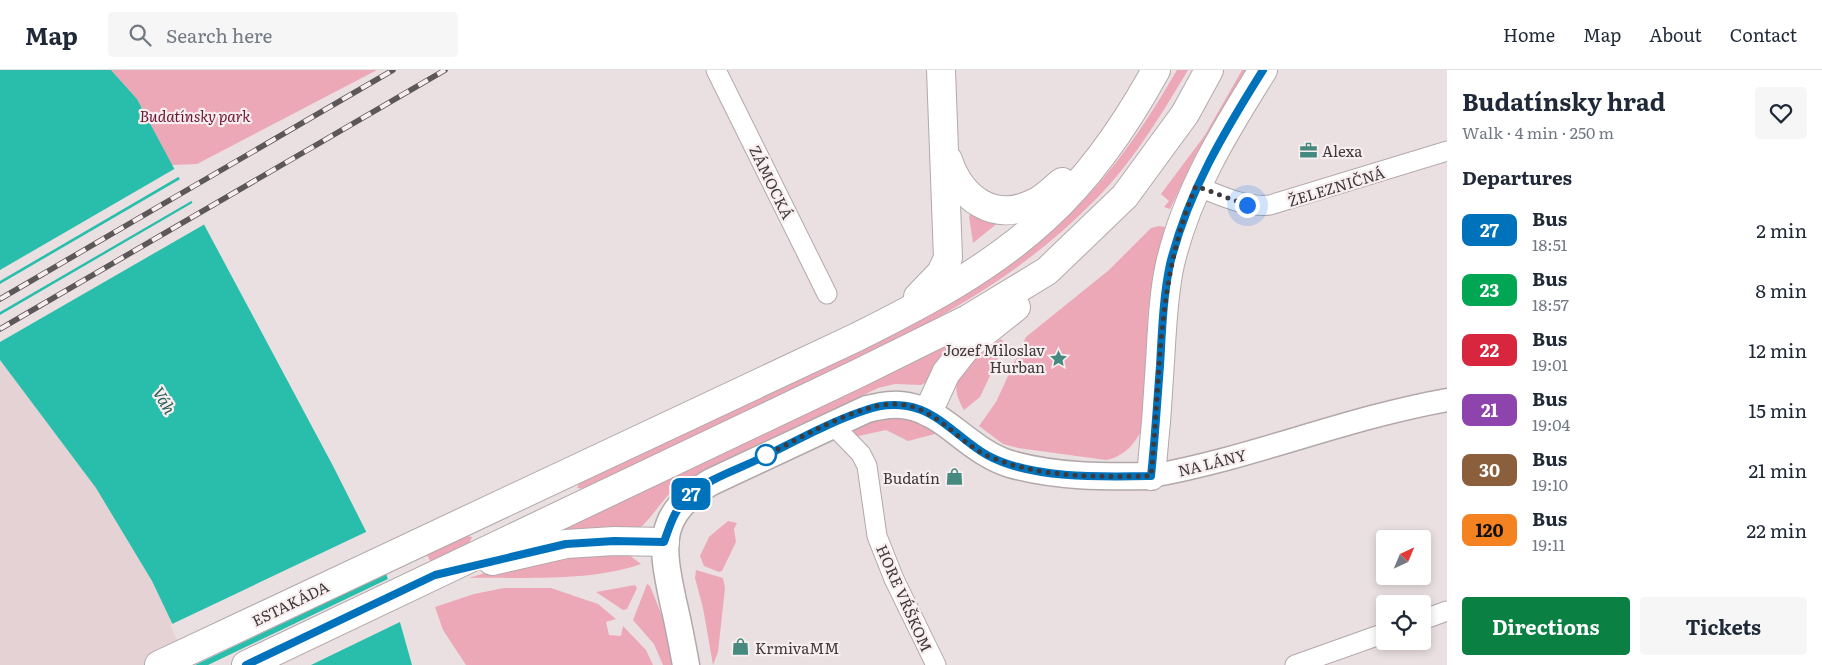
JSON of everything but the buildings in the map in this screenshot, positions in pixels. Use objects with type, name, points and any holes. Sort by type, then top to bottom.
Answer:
[{"type":"main road","points":[[902,314],[946,266],[948,258],[946,154],[941,70]]},
{"type":"main road","points":[[946,154],[952,172],[966,194],[990,208],[1008,211],[1024,208],[1036,203],[1115,134],[1156,70]]},
{"type":"main road","points":[[246,665],[968,319],[1047,271],[1130,189],[1185,114],[1209,70]]},
{"type":"main road","points":[[1151,476],[1166,290],[1181,224],[1196,186],[1223,135],[1263,70]]},
{"type":"main road","name":"ESTAKÁDA","points":[[159,665],[902,314],[965,279],[1023,238],[1073,190],[1115,134]]},
{"type":"main road","points":[[686,665],[665,564],[664,542],[674,516],[690,495],[711,482],[867,409],[891,404],[909,406],[928,412],[946,373],[968,345],[1053,278],[1064,256]]},
{"type":"main road","name":"NA LÁNY","points":[[928,412],[972,446],[989,456],[1010,464],[1060,474],[1102,477],[1151,476]]},
{"type":"main road","points":[[435,575],[566,544],[614,541],[664,542]]},
{"type":"street","name":"ZÁMOCKÁ","points":[[720,71],[827,294]]},
{"type":"street","name":"ŽELEZNIČNÁ","points":[[1196,186],[1247,205],[1258,207],[1270,206],[1447,151]]},
{"type":"street","name":"NA LÁNY","points":[[1151,476],[1199,467],[1375,416],[1447,400]]},
{"type":"street","name":"HORE VŔŠKOM","points":[[832,424],[861,454],[867,466],[877,536],[897,586],[936,665]]},
{"type":"street","points":[[1431,617],[1447,611]]},
{"type":"street","points":[[1295,665],[1376,635]]},
{"type":"shaded area","points":[[0,360],[96,488],[152,581],[192,665],[0,665]]},
{"type":"green space","name":"Budatínsky park","points":[[111,70],[377,70],[197,164],[172,165],[137,99]]},
{"type":"green space","points":[[1177,70],[1188,70],[1146,137],[1122,170],[1063,231],[993,284],[882,347],[586,489],[577,488],[581,480],[1002,270],[1059,223],[1091,192],[1137,133]]},
{"type":"green space","points":[[1242,70],[1249,70],[1197,152],[1170,209],[1164,207],[1169,201],[1161,194],[1205,135]]},
{"type":"green space","points":[[973,212],[999,222],[973,243],[969,216]]},
{"type":"green space","points":[[1165,227],[1148,312],[1143,427],[1133,444],[1119,456],[1106,460],[1018,448],[1003,444],[979,426],[996,402],[1026,337],[1109,270],[1151,228]]},
{"type":"green space","points":[[961,336],[927,382],[921,385],[895,384],[878,388],[686,481],[672,491],[640,528],[557,534],[556,531]]},
{"type":"green space","points":[[1001,339],[1005,344],[980,397],[964,410],[957,393],[958,378],[961,371],[976,349],[981,354]]},
{"type":"green space","points":[[872,418],[908,418],[935,431],[935,434],[908,441],[886,430],[854,437],[848,430]]},
{"type":"green space","points":[[728,521],[737,523],[734,529],[736,542],[722,571],[719,572],[704,566],[700,556],[709,537]]},
{"type":"green space","points":[[462,535],[472,537],[468,545],[431,563],[426,552]]},
{"type":"green space","points":[[625,552],[641,564],[621,570],[579,576],[469,578],[523,561]]},
{"type":"green space","points":[[696,570],[723,578],[725,588],[718,652],[713,665],[703,608],[695,578]]},
{"type":"green space","points":[[647,584],[650,586],[666,626],[676,665],[663,665],[654,644],[633,620]]},
{"type":"green space","points":[[635,585],[637,588],[627,609],[623,610],[596,592]]},
{"type":"green space","points":[[504,588],[551,588],[598,604],[616,619],[606,622],[609,635],[621,636],[623,626],[646,650],[653,665],[466,665],[443,630],[435,607],[474,594]]},
{"type":"water","name":"Váh","points":[[0,70],[111,70],[137,99],[333,466],[385,569],[412,665],[192,665],[152,581],[96,488],[0,360]]},
{"type":"pier","points":[[176,168],[180,176],[0,281],[0,270]]},
{"type":"pier","points":[[182,178],[193,200],[0,312],[0,284]]},
{"type":"pier","points":[[194,202],[205,224],[0,342],[0,315]]},
{"type":"pier","points":[[368,531],[388,573],[195,665],[189,665],[170,625]]},
{"type":"pier","points":[[390,578],[402,621],[311,665],[208,665]]},
{"type":"railway","points":[[0,299],[393,70]]},
{"type":"railway","points":[[0,329],[445,70]]},
{"type":"bus line","name":"27","points":[[246,665],[435,575],[566,544],[614,541],[664,542],[674,516],[690,495],[711,482],[867,409],[891,404],[909,406],[928,412],[972,446],[989,456],[1010,464],[1052,473],[1102,477],[1151,476],[1156,432],[1165,299],[1170,265],[1181,224],[1196,186],[1223,135],[1263,70]]},
{"type":"place","name":"Alexa","points":[[1308,150]]},
{"type":"place","name":"Jozef Miloslav Hurban","points":[[1059,358]]},
{"type":"place","name":"Budatín","points":[[954,477]]},
{"type":"place","name":"KrmivaMM","points":[[741,647]]},
{"type":"route","points":[[766,455],[760,458],[867,409],[891,404],[909,406],[928,412],[972,446],[989,456],[1010,464],[1052,473],[1102,477],[1151,476],[1156,432],[1165,299],[1170,265],[1181,224],[1196,186],[1247,205]]}]
